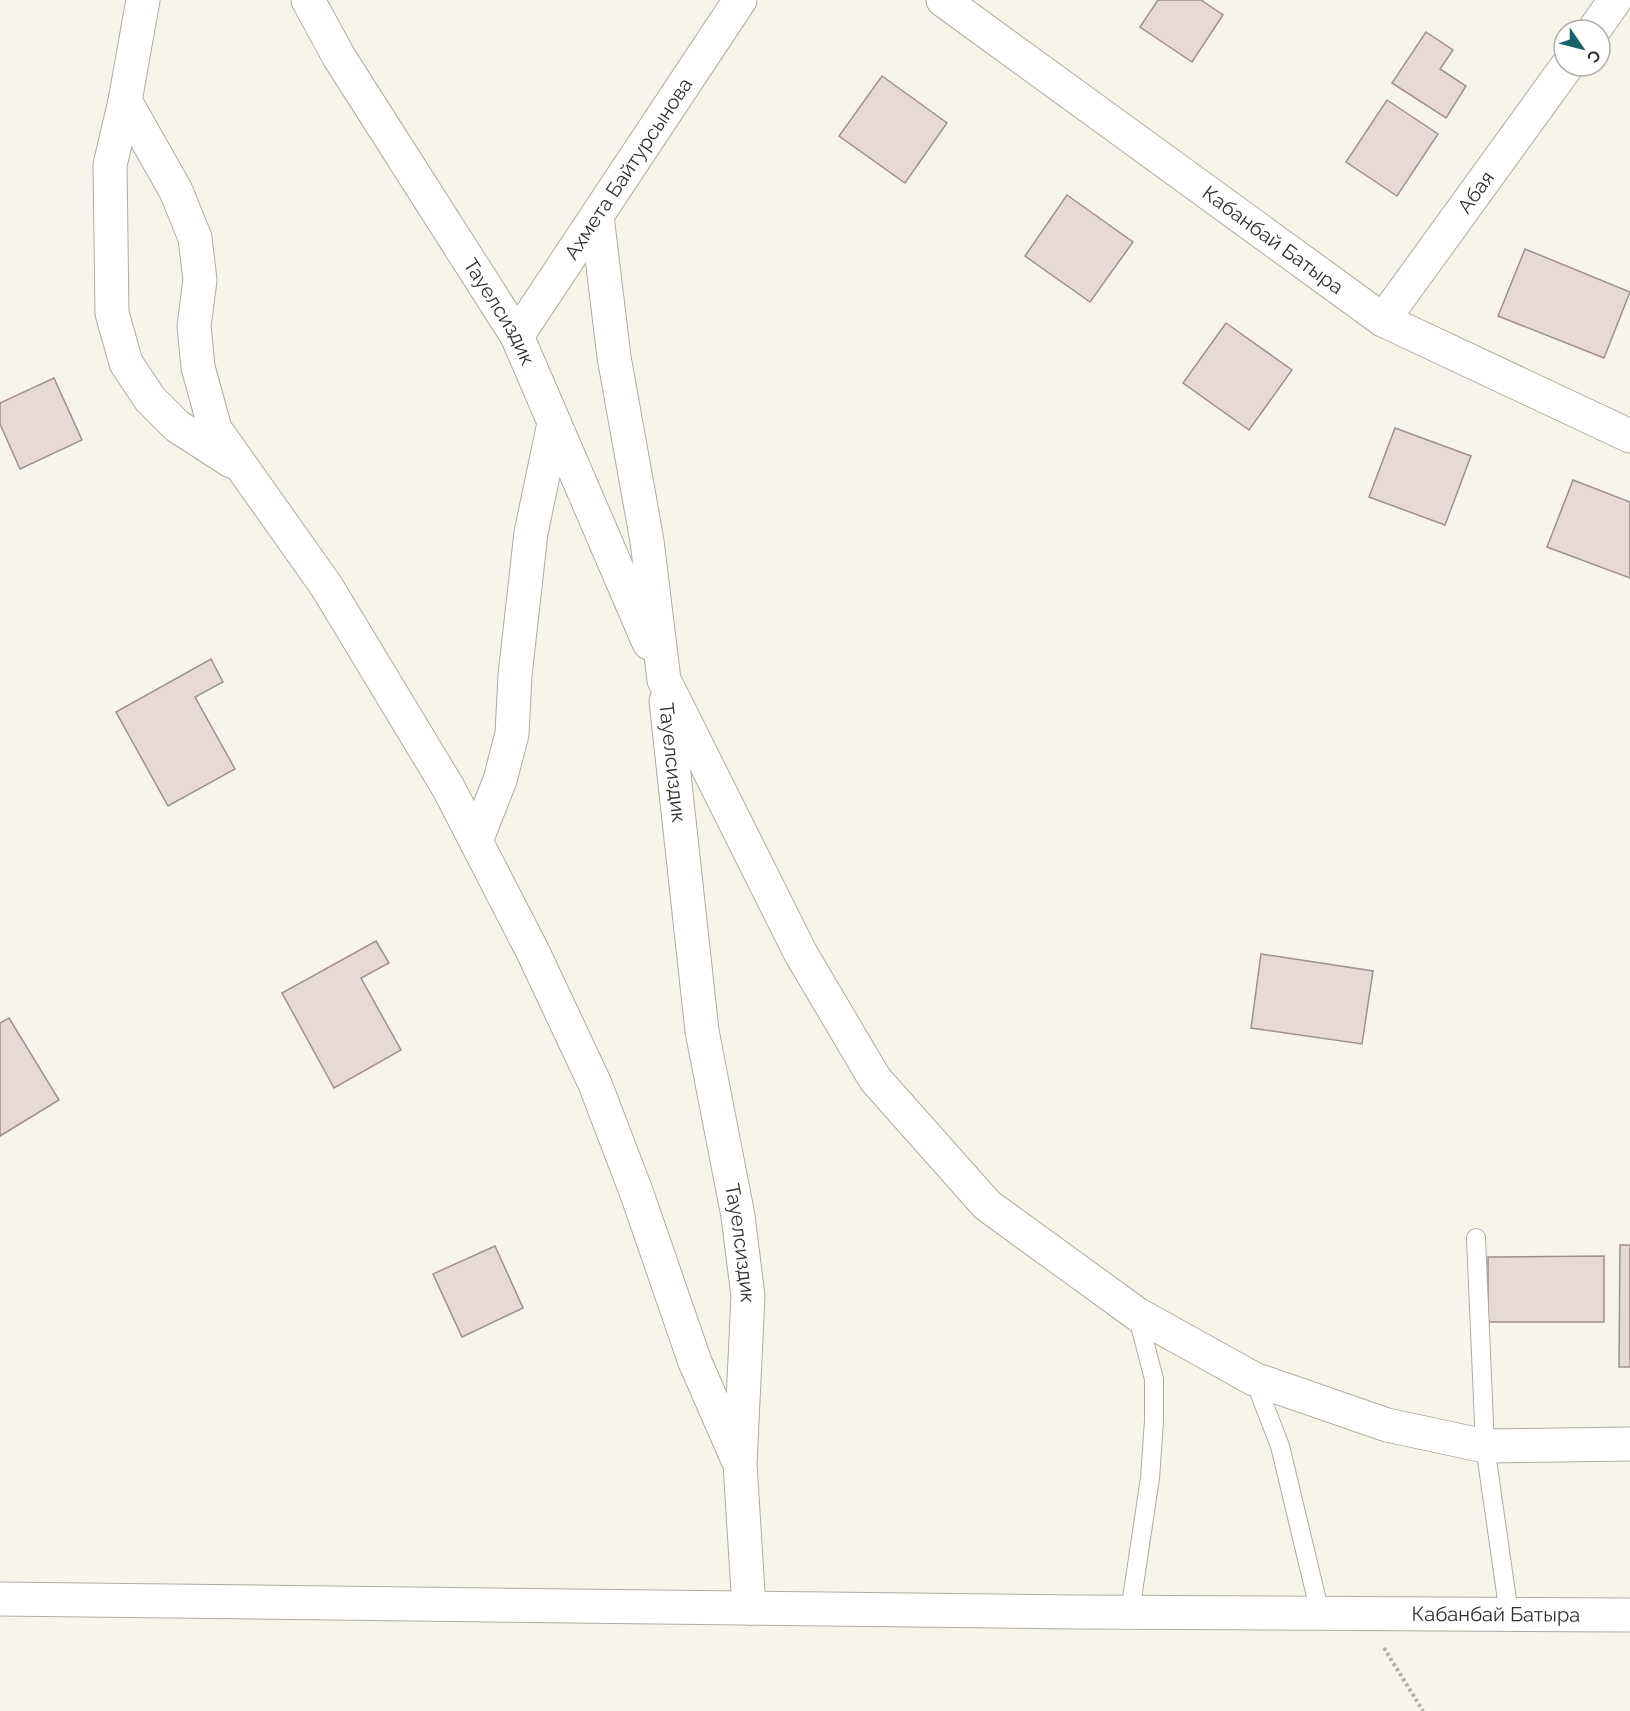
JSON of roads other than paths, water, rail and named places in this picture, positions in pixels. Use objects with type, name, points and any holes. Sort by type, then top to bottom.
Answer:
[{"type":"street","points":[[143,0],[125,100],[110,165],[112,313],[126,363],[150,399],[177,426],[242,468]]},
{"type":"street","name":"Тауелсиздик","points":[[308,0],[339,57],[517,336],[664,680],[702,1031],[738,1216],[748,1296],[740,1464],[749,1608]]},
{"type":"street","name":"Ахмета Байтурсынова","points":[[517,336],[740,0]]},
{"type":"street","name":"Кабанбай Батыра","points":[[943,0],[1383,320],[1630,436]]},
{"type":"street","points":[[1602,18],[1615,0]]},
{"type":"street","name":"Абая","points":[[1383,320],[1559,78]]},
{"type":"street","points":[[125,100],[176,191],[195,238],[200,280],[194,326],[198,367],[215,429],[327,587],[449,789],[533,952],[595,1084],[637,1194],[695,1362],[740,1464]]},
{"type":"street","points":[[597,216],[614,357],[647,541],[664,680],[801,954],[875,1079],[987,1205],[1137,1314],[1254,1379],[1387,1425],[1485,1446],[1630,1444]]},
{"type":"street","points":[[476,841],[500,780],[512,734],[515,675],[531,533],[554,423]]},
{"type":"street","name":"Кабанбай Батыра","points":[[0,1599],[1130,1612],[1630,1615]]},
{"type":"lane","points":[[1476,1238],[1485,1446],[1509,1614]]},
{"type":"lane","points":[[1130,1612],[1150,1478],[1154,1421],[1154,1379],[1137,1314]]},
{"type":"lane","points":[[1254,1379],[1280,1446],[1320,1613]]}]
